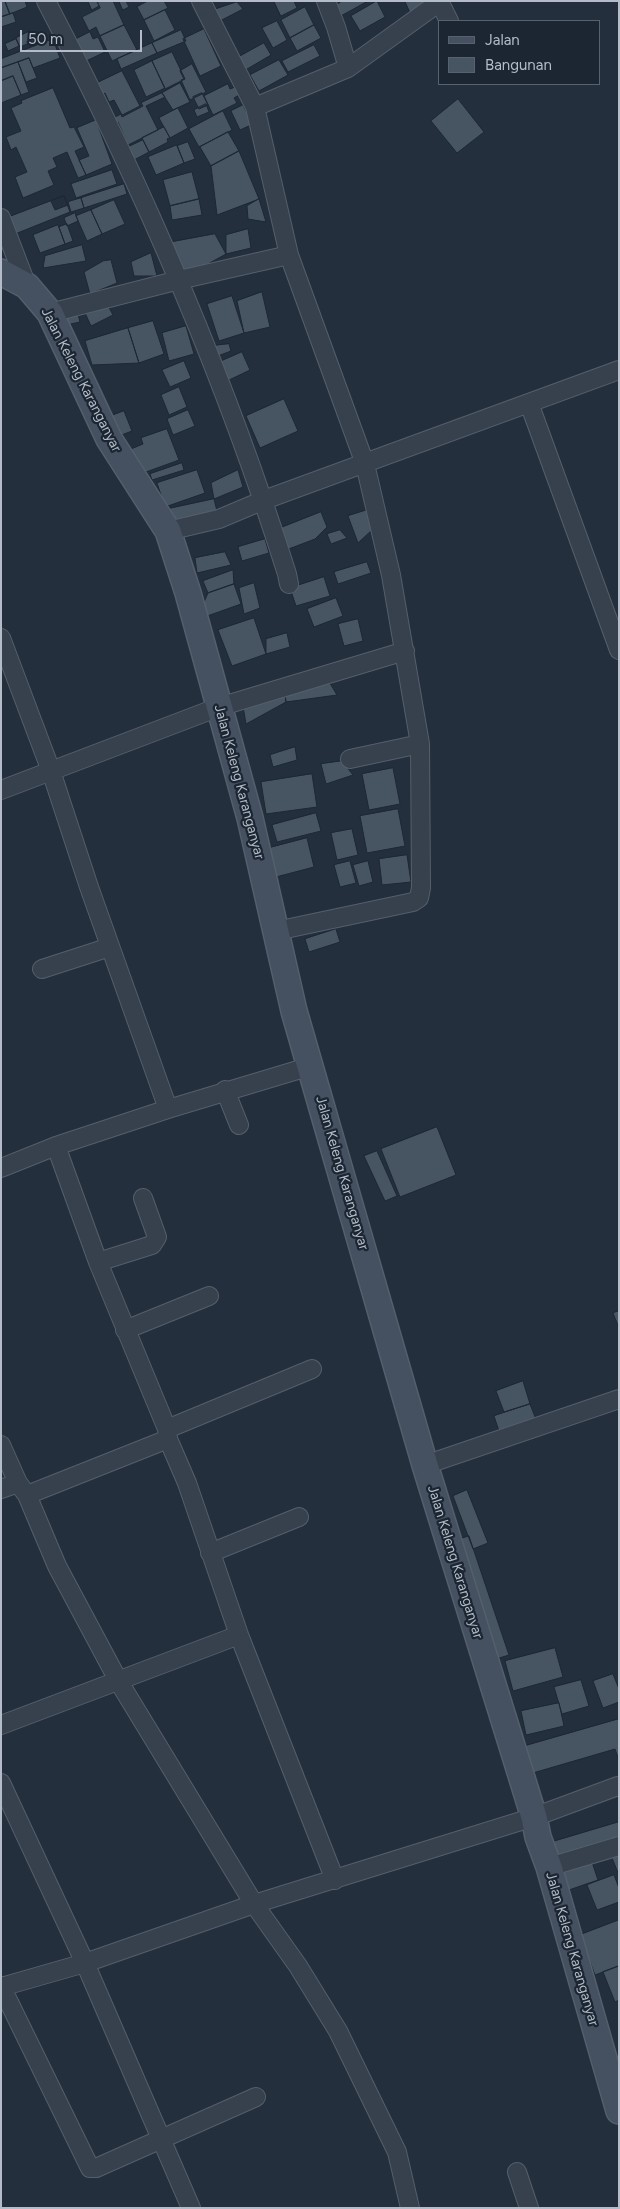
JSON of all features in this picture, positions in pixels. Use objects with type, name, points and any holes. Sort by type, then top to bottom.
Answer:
[{"type":"main road","name":"Jalan Keleng Karanganyar","points":[[1,272],[27,286],[50,313],[109,439],[168,531],[188,593],[250,818],[294,1011],[425,1465],[534,1817],[538,1837],[611,2055],[619,2111]]},
{"type":"street","points":[[46,1],[72,51],[179,280],[264,500],[287,574],[288,584]]},
{"type":"street","points":[[200,1],[255,107],[289,255],[365,464],[391,575],[420,744],[421,888],[418,898],[413,902],[276,931]]},
{"type":"street","points":[[326,1],[348,68]]},
{"type":"street","points":[[255,107],[348,68],[440,2],[449,20]]},
{"type":"street","points":[[1,218],[27,286]]},
{"type":"street","points":[[50,313],[179,280],[289,255]]},
{"type":"street","points":[[168,531],[219,519],[264,500],[619,370]]},
{"type":"street","points":[[529,402],[619,650]]},
{"type":"street","points":[[1,638],[51,771],[110,947],[168,1109]]},
{"type":"street","points":[[1,790],[219,706],[405,651]]},
{"type":"street","points":[[350,758],[420,744]]},
{"type":"street","points":[[42,969],[110,947]]},
{"type":"street","points":[[1,1168],[56,1146],[225,1090],[310,1066]]},
{"type":"street","points":[[225,1090],[239,1125]]},
{"type":"street","points":[[56,1146],[98,1262],[187,1483],[239,1635],[335,1880]]},
{"type":"street","points":[[98,1262],[152,1245],[156,1242],[157,1237],[143,1198]]},
{"type":"street","points":[[125,1330],[209,1296]]},
{"type":"street","points":[[1,1489],[22,1489],[167,1434],[312,1369]]},
{"type":"street","points":[[425,1465],[619,1399]]},
{"type":"street","points":[[1,1445],[57,1566],[119,1682],[254,1904],[298,1966],[338,2030],[397,2152],[410,2208]]},
{"type":"street","points":[[210,1553],[299,1517]]},
{"type":"street","points":[[1,1725],[119,1682],[239,1635]]},
{"type":"street","points":[[1,1783],[85,1963],[163,2139],[191,2208]]},
{"type":"street","points":[[256,2097],[96,2168],[90,2168],[1,1987],[85,1963],[254,1904],[534,1817],[618,1786]]},
{"type":"street","points":[[549,1867],[619,1846]]},
{"type":"street","points":[[517,2172],[529,2208]]},
{"type":"building","points":[[1,1],[5,1],[10,14],[1,17]]},
{"type":"building","points":[[5,1],[25,1],[27,7],[10,14]]},
{"type":"building","points":[[88,1],[97,1],[99,6],[92,10]]},
{"type":"building","points":[[97,1],[113,1],[124,25],[100,36],[96,27],[89,31],[82,17],[100,8]]},
{"type":"building","points":[[119,1],[126,1],[129,7],[123,10]]},
{"type":"building","points":[[148,1],[164,1],[168,8],[144,20],[137,7]]},
{"type":"building","points":[[274,1],[294,1],[297,8],[281,16]]},
{"type":"building","points":[[342,1],[368,1],[339,17],[334,7]]},
{"type":"building","points":[[377,1],[385,17],[360,31],[351,16]]},
{"type":"building","points":[[405,1],[424,1],[426,7],[410,12]]},
{"type":"building","points":[[237,2],[243,9],[216,23],[213,10]]},
{"type":"building","points":[[305,7],[314,25],[290,38],[281,20]]},
{"type":"building","points":[[165,10],[175,30],[154,41],[144,20]]},
{"type":"building","points":[[13,13],[16,22],[1,27],[1,17]]},
{"type":"building","points":[[277,21],[287,40],[273,48],[262,28]]},
{"type":"building","points":[[124,25],[137,50],[112,61],[100,36]]},
{"type":"building","points":[[314,25],[321,38],[297,51],[290,38]]},
{"type":"building","points":[[204,29],[221,66],[200,76],[183,39]]},
{"type":"building","points":[[181,30],[186,41],[157,53],[152,43]]},
{"type":"building","points":[[30,31],[34,41],[20,47],[16,38]]},
{"type":"building","points":[[90,32],[93,39],[98,37],[105,52],[82,63],[72,41]]},
{"type":"building","points":[[16,39],[19,46],[8,51],[5,44]]},
{"type":"building","points":[[53,39],[60,58],[33,68],[29,58],[1,68],[1,59]]},
{"type":"building","points":[[152,43],[157,53],[121,69],[117,59]]},
{"type":"building","points":[[264,43],[271,55],[242,72],[235,59]]},
{"type":"building","points":[[314,45],[320,56],[288,72],[282,61]]},
{"type":"building","points":[[172,52],[185,79],[165,89],[152,61]]},
{"type":"building","points":[[29,58],[37,78],[26,82],[18,62]]},
{"type":"building","points":[[279,60],[288,75],[259,91],[250,75]]},
{"type":"building","points":[[152,61],[165,88],[146,97],[134,70]]},
{"type":"building","points":[[18,62],[29,92],[21,95],[13,76],[1,81],[1,68]]},
{"type":"building","points":[[192,64],[206,92],[190,100],[181,80],[184,79],[180,71]]},
{"type":"building","points":[[122,71],[140,106],[122,115],[114,100],[109,102],[105,93],[101,95],[95,84]]},
{"type":"building","points":[[13,76],[21,95],[1,103],[1,81]]},
{"type":"building","points":[[180,83],[190,102],[173,110],[162,93]]},
{"type":"building","points":[[228,84],[230,89],[235,87],[239,95],[234,98],[237,103],[213,115],[204,96]]},
{"type":"building","points":[[53,88],[70,128],[74,127],[84,147],[75,151],[86,175],[78,178],[67,152],[53,158],[57,167],[48,171],[54,185],[23,198],[15,177],[27,172],[16,147],[11,150],[6,137],[21,131],[11,108],[22,103],[21,101]]},
{"type":"building","points":[[162,93],[165,97],[146,106],[158,130],[128,145],[118,122],[116,123],[113,118],[121,114],[122,117],[143,106],[141,103]]},
{"type":"building","points":[[202,93],[208,105],[199,109],[193,97]]},
{"type":"building","points":[[458,99],[484,132],[457,153],[431,121]]},
{"type":"building","points":[[206,104],[209,112],[197,117],[194,110]]},
{"type":"building","points":[[243,105],[253,124],[240,130],[231,111]]},
{"type":"building","points":[[178,108],[188,128],[170,138],[159,118]]},
{"type":"building","points":[[223,111],[232,130],[199,147],[189,129]]},
{"type":"building","points":[[96,120],[112,164],[86,175],[79,160],[89,156],[77,128]]},
{"type":"building","points":[[164,127],[170,138],[167,139],[168,142],[149,152],[142,138]]},
{"type":"building","points":[[228,132],[239,151],[211,166],[200,147]]},
{"type":"building","points":[[143,140],[149,152],[134,160],[133,156],[129,158],[124,149]]},
{"type":"building","points":[[188,142],[195,159],[184,163],[177,146]]},
{"type":"building","points":[[177,145],[184,163],[156,175],[148,157]]},
{"type":"building","points":[[239,151],[259,199],[217,215],[211,166]]},
{"type":"building","points":[[112,170],[117,184],[76,198],[71,184]]},
{"type":"building","points":[[192,172],[199,199],[170,206],[163,180]]},
{"type":"building","points":[[124,184],[127,194],[84,208],[81,198]]},
{"type":"building","points":[[64,196],[70,212],[15,234],[9,217]]},
{"type":"building","points":[[64,196],[68,205],[55,210],[51,201]]},
{"type":"building","points":[[81,198],[84,208],[71,212],[68,202]]},
{"type":"building","points":[[199,199],[202,215],[172,220],[170,206]]},
{"type":"building","points":[[259,199],[266,222],[248,219],[247,206]]},
{"type":"building","points":[[114,200],[125,224],[102,234],[91,210]]},
{"type":"building","points":[[91,210],[102,234],[87,241],[76,216]]},
{"type":"building","points":[[75,213],[78,221],[67,226],[64,218]]},
{"type":"building","points":[[67,224],[73,241],[65,244],[59,227]]},
{"type":"building","points":[[58,225],[65,244],[40,253],[33,235]]},
{"type":"building","points":[[248,229],[251,248],[226,254],[226,235]]},
{"type":"building","points":[[215,234],[226,254],[179,280],[172,242]]},
{"type":"building","points":[[82,245],[86,261],[43,268],[45,256]]},
{"type":"building","points":[[151,253],[157,276],[134,276],[131,262]]},
{"type":"building","points":[[111,260],[117,283],[90,294],[84,272],[103,261]]},
{"type":"building","points":[[262,292],[270,327],[244,333],[237,301]]},
{"type":"building","points":[[232,296],[244,333],[219,341],[207,304]]},
{"type":"building","points":[[106,302],[113,315],[91,326],[85,313]]},
{"type":"building","points":[[77,310],[80,322],[66,325],[63,313]]},
{"type":"building","points":[[153,321],[164,354],[139,363],[128,328]]},
{"type":"building","points":[[186,326],[194,354],[169,361],[162,333]]},
{"type":"building","points":[[128,328],[139,363],[92,365],[85,341]]},
{"type":"building","points":[[229,344],[231,351],[215,357],[211,346]]},
{"type":"building","points":[[242,352],[250,370],[225,382],[217,363]]},
{"type":"building","points":[[184,361],[191,378],[170,387],[162,370]]},
{"type":"building","points":[[179,387],[187,407],[169,415],[161,395]]},
{"type":"building","points":[[284,399],[298,431],[260,448],[246,416]]},
{"type":"building","points":[[188,410],[195,426],[173,435],[167,419]]},
{"type":"building","points":[[124,411],[132,431],[111,439],[103,419]]},
{"type":"building","points":[[167,429],[179,460],[135,476],[126,451],[143,444],[141,438]]},
{"type":"building","points":[[182,463],[184,470],[152,480],[150,474]]},
{"type":"building","points":[[197,470],[205,493],[165,507],[157,483]]},
{"type":"building","points":[[238,470],[243,487],[214,499],[211,483]]},
{"type":"building","points":[[214,499],[219,519],[168,531],[163,510]]},
{"type":"building","points":[[367,510],[373,529],[358,543],[348,516]]},
{"type":"building","points":[[321,512],[327,527],[315,539],[286,550],[278,529]]},
{"type":"building","points":[[340,530],[347,538],[331,544],[327,534]]},
{"type":"building","points":[[265,539],[269,553],[242,561],[238,547]]},
{"type":"building","points":[[225,552],[231,565],[197,573],[195,558]]},
{"type":"building","points":[[367,562],[371,573],[338,584],[334,572]]},
{"type":"building","points":[[233,570],[234,584],[208,593],[203,581]]},
{"type":"building","points":[[324,577],[330,596],[296,606],[290,588]]},
{"type":"building","points":[[254,583],[260,608],[244,614],[239,588]]},
{"type":"building","points":[[234,584],[241,604],[196,620],[208,593]]},
{"type":"building","points":[[336,598],[343,616],[314,627],[307,609]]},
{"type":"building","points":[[254,618],[266,654],[232,666],[218,630]]},
{"type":"building","points":[[358,619],[363,641],[344,646],[338,624]]},
{"type":"building","points":[[287,633],[290,647],[266,654],[266,639]]},
{"type":"building","points":[[325,675],[337,695],[286,702],[284,687]]},
{"type":"building","points":[[284,687],[286,702],[246,724],[242,700]]},
{"type":"building","points":[[295,747],[297,760],[273,767],[270,755]]},
{"type":"building","points":[[342,761],[353,775],[326,784],[321,764]]},
{"type":"building","points":[[393,768],[400,804],[369,810],[362,774]]},
{"type":"building","points":[[312,774],[317,807],[266,814],[261,782]]},
{"type":"building","points":[[398,809],[405,846],[367,853],[360,816]]},
{"type":"building","points":[[316,813],[321,831],[277,842],[272,825]]},
{"type":"building","points":[[352,829],[358,855],[337,860],[331,833]]},
{"type":"building","points":[[307,838],[314,867],[276,877],[269,848]]},
{"type":"building","points":[[407,855],[411,882],[382,885],[379,859]]},
{"type":"building","points":[[350,861],[356,883],[340,887],[334,865]]},
{"type":"building","points":[[368,861],[373,882],[359,886],[353,865]]},
{"type":"building","points":[[336,929],[340,942],[309,952],[305,939]]},
{"type":"building","points":[[437,1127],[456,1175],[400,1197],[381,1149]]},
{"type":"building","points":[[377,1151],[397,1196],[385,1201],[364,1156]]},
{"type":"building","points":[[619,1311],[619,1328],[613,1313]]},
{"type":"building","points":[[523,1381],[530,1404],[504,1412],[496,1391]]},
{"type":"building","points":[[530,1404],[539,1427],[502,1440],[494,1416]]},
{"type":"building","points":[[467,1490],[488,1543],[473,1549],[453,1496]]},
{"type":"building","points":[[469,1536],[509,1655],[496,1659],[455,1541]]},
{"type":"building","points":[[555,1648],[563,1677],[513,1691],[505,1661]]},
{"type":"building","points":[[613,1674],[619,1689],[619,1702],[603,1708],[593,1681]]},
{"type":"building","points":[[581,1680],[589,1706],[562,1714],[554,1687]]},
{"type":"building","points":[[559,1703],[564,1726],[526,1735],[521,1711]]},
{"type":"building","points":[[619,1719],[619,1760],[615,1749],[526,1775],[518,1748]]},
{"type":"building","points":[[619,1822],[619,1846],[549,1867],[542,1845]]},
{"type":"building","points":[[619,1855],[619,1875],[612,1858]]},
{"type":"building","points":[[592,1862],[598,1880],[566,1891],[560,1873]]},
{"type":"building","points":[[614,1875],[619,1888],[619,1902],[597,1910],[587,1885]]},
{"type":"building","points":[[619,1920],[619,1966],[595,1975],[580,1935]]},
{"type":"building","points":[[619,1966],[619,2000],[615,2002],[603,1972]]}]
